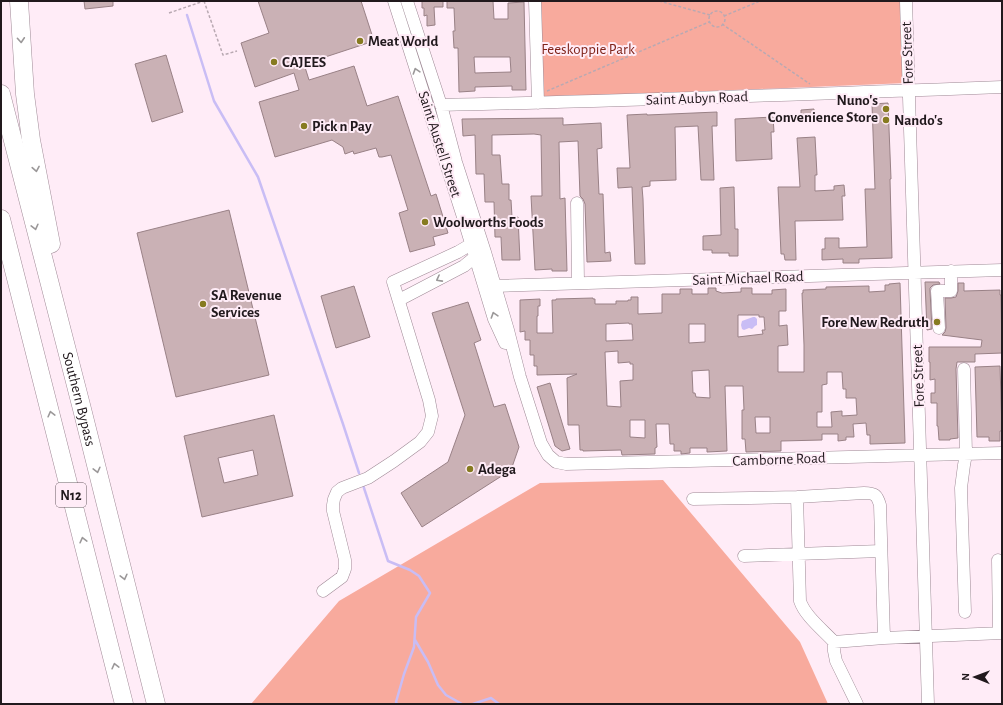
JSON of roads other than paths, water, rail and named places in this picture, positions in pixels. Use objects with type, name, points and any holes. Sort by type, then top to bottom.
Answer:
[{"type":"highway","points":[[19,1],[25,94],[31,140],[64,306],[81,405]]},
{"type":"highway","name":"Southern Bypass","points":[[1,94],[156,704]]},
{"type":"highway","name":"Southern Bypass","points":[[1,219],[124,704]]},
{"type":"street","name":"Saint Austell Street","points":[[394,1],[463,217],[476,241]]},
{"type":"street","name":"Saint Austell Street","points":[[407,1],[441,105],[476,241],[489,285],[508,330],[520,376],[541,443],[548,455],[556,462]]},
{"type":"street","points":[[535,1],[538,99]]},
{"type":"street","name":"Fore Street","points":[[906,1],[928,704]]},
{"type":"street","name":"Saint Aubyn Road","points":[[441,105],[538,99],[825,94],[1002,86]]},
{"type":"street","points":[[577,203],[578,283]]},
{"type":"street","points":[[444,258],[460,246],[464,241],[466,228],[463,217]]},
{"type":"street","points":[[323,592],[342,577],[345,569],[345,560],[335,524],[332,505],[337,492],[342,488],[368,478],[420,442],[428,432],[432,416],[429,400],[393,282],[458,252],[476,241]]},
{"type":"street","points":[[399,300],[464,266],[480,254]]},
{"type":"street","points":[[464,266],[474,268],[489,285]]},
{"type":"street","name":"Saint Michael Road","points":[[489,285],[1002,270]]},
{"type":"street","points":[[938,328],[937,292],[951,291],[951,271]]},
{"type":"street","points":[[964,369],[966,454],[961,488],[965,612]]},
{"type":"street","name":"Camborne Road","points":[[556,462],[566,464],[1002,453]]},
{"type":"street","points":[[693,499],[797,497],[864,493],[871,493],[875,495],[878,498],[880,505],[884,638]]},
{"type":"street","points":[[797,497],[800,601],[802,606],[814,621],[834,642],[836,661],[858,704]]},
{"type":"street","points":[[744,556],[881,551]]},
{"type":"street","points":[[834,642],[884,638],[1001,633],[998,560]]},
{"type":"waterway","points":[[187,15],[214,101],[258,177],[359,473]]},
{"type":"waterway","points":[[363,485],[388,561],[410,570],[419,576],[430,593],[416,617],[414,647],[404,674],[396,702],[397,704]]},
{"type":"waterway","points":[[415,640],[428,662],[438,685],[446,695],[462,704]]},
{"type":"waterway","points":[[473,704],[491,698],[499,704]]},
{"type":"place","name":"Meat World","points":[[360,41]]},
{"type":"place","name":"CAJEES","points":[[274,62]]},
{"type":"place","name":"Nuno's Convenience Store","points":[[886,109]]},
{"type":"place","name":"Nando's","points":[[886,120]]},
{"type":"place","name":"Pick n Pay","points":[[304,126]]},
{"type":"place","name":"Woolworths Foods","points":[[425,222]]},
{"type":"place","name":"SA Revenue Services","points":[[203,304]]},
{"type":"place","name":"Fore New Redruth","points":[[937,322]]},
{"type":"place","name":"Adega","points":[[470,469]]},
{"type":"park label","name":"Feeskoppie Park","points":[[588,49]]}]
